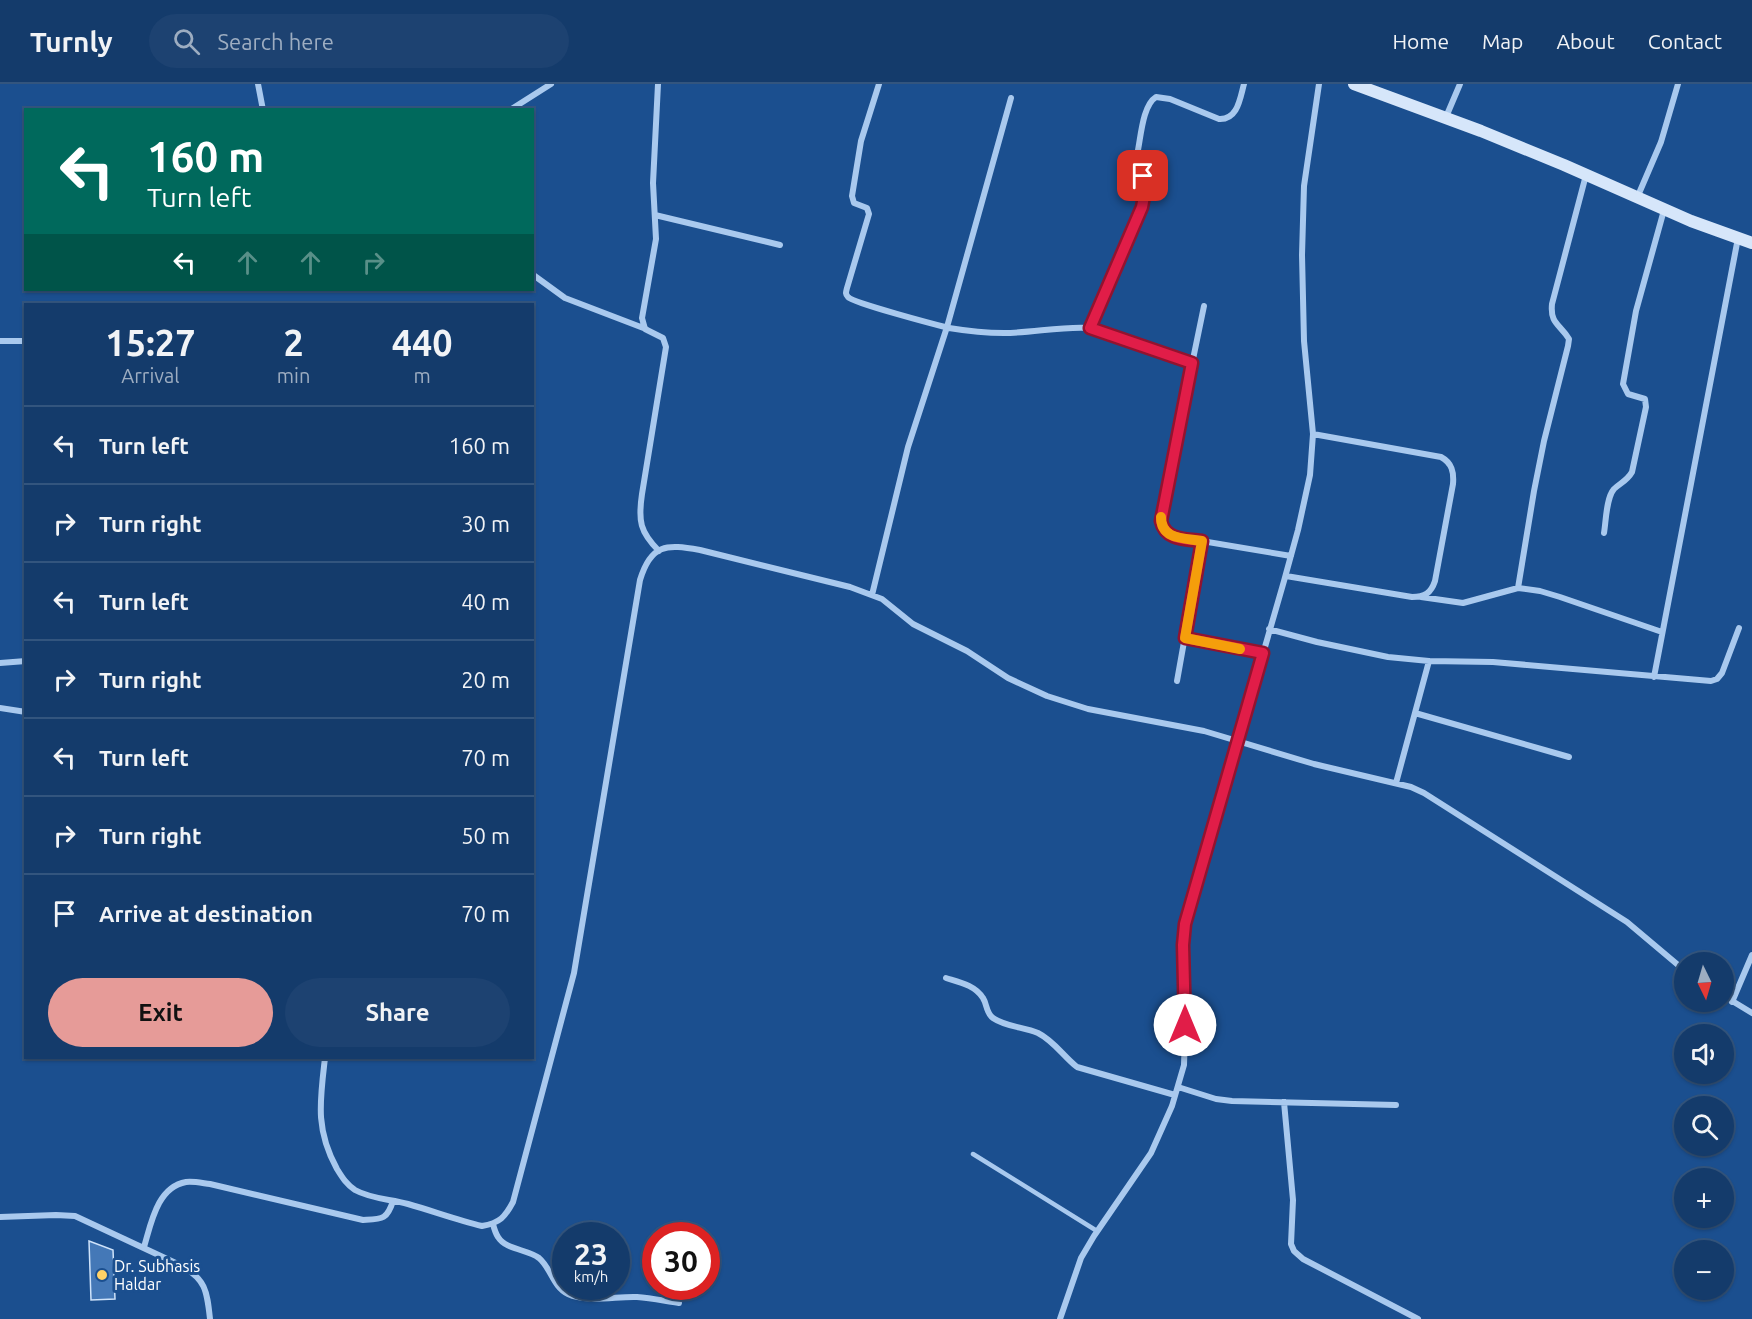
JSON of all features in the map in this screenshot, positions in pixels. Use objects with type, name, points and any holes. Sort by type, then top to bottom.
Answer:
[{"type":"street","points":[[258,84],[263,108]]},
{"type":"street","points":[[513,108],[551,84]]},
{"type":"street","points":[[646,330],[642,318],[656,239],[653,183],[658,84]]},
{"type":"street","points":[[879,84],[861,141],[852,196],[854,202],[867,208],[868,219],[846,293],[852,300],[947,327],[1002,333],[1090,328],[1192,363]]},
{"type":"street","points":[[1090,328],[1142,207],[1146,186],[1138,150],[1147,107],[1151,100],[1156,97],[1170,99],[1219,119],[1226,119],[1236,109],[1244,84]]},
{"type":"street","points":[[1060,1319],[1081,1258],[1151,1153],[1178,1087],[1184,1065],[1186,1005],[1183,945],[1185,924],[1286,576],[1310,475],[1313,434],[1304,341],[1304,186],[1319,84]]},
{"type":"street","points":[[1354,84],[1375,88],[1637,198],[1752,243]]},
{"type":"street","points":[[1446,117],[1460,84]]},
{"type":"street","points":[[1637,198],[1661,142],[1678,84]]},
{"type":"street","points":[[872,595],[908,447],[947,327],[1011,98]]},
{"type":"street","points":[[1518,588],[1542,451],[1569,339],[1554,322],[1552,304],[1586,175]]},
{"type":"street","points":[[1604,533],[1610,496],[1632,472],[1646,407],[1644,399],[1628,394],[1623,384],[1636,311],[1664,209]]},
{"type":"street","points":[[655,216],[780,245]]},
{"type":"street","points":[[1654,677],[1738,238]]},
{"type":"street","points":[[534,275],[565,298],[663,338],[666,347],[640,511],[644,533],[659,551]]},
{"type":"street","points":[[1204,306],[1161,521],[1166,533],[1172,536],[1291,556]]},
{"type":"street","points":[[0,341],[24,341]]},
{"type":"street","points":[[1313,434],[1441,457],[1450,465],[1453,471],[1453,484],[1435,581],[1428,593],[1421,597]]},
{"type":"street","points":[[1177,681],[1202,541]]},
{"type":"street","points":[[325,1059],[320,1106],[321,1125],[327,1151],[345,1181],[355,1190],[367,1195],[405,1203],[473,1224],[482,1226],[501,1220],[513,1202],[574,973],[640,580],[647,562],[659,551],[674,546],[700,550],[850,587],[872,595],[889,604],[913,624],[967,651],[1008,678],[1047,696],[1089,709],[1204,731],[1314,764],[1411,787],[1424,793],[1627,922],[1674,962]]},
{"type":"street","points":[[1286,576],[1463,603],[1518,588],[1533,589],[1662,632]]},
{"type":"street","points":[[1269,629],[1388,657],[1429,661],[1493,662],[1711,681],[1717,679],[1722,673],[1739,628]]},
{"type":"street","points":[[1185,638],[1263,653]]},
{"type":"street","points":[[0,663],[24,661]]},
{"type":"street","points":[[1396,783],[1429,661]]},
{"type":"street","points":[[0,708],[24,711]]},
{"type":"street","points":[[1415,713],[1569,758]]},
{"type":"street","points":[[1734,997],[1752,955]]},
{"type":"street","points":[[946,978],[970,986],[984,999],[986,1009],[991,1016],[998,1021],[1036,1032],[1049,1040],[1077,1067],[1175,1095]]},
{"type":"street","points":[[1734,1003],[1752,1013]]},
{"type":"street","points":[[1178,1087],[1224,1100],[1396,1105]]},
{"type":"street","points":[[1284,1102],[1293,1200],[1291,1244],[1294,1251],[1303,1259],[1418,1319]]},
{"type":"street","points":[[144,1247],[163,1196],[173,1186],[187,1182],[210,1184],[363,1220],[379,1220],[386,1217],[393,1201]]},
{"type":"street","points":[[0,1217],[75,1216],[144,1247],[194,1272],[202,1283],[208,1301],[210,1319]]},
{"type":"street","points":[[493,1224],[498,1239],[539,1258],[558,1287],[567,1294],[595,1298],[639,1297],[679,1303]]},
{"type":"lane","points":[[973,1154],[1097,1231]]},
{"type":"building","name":"Dr. Subhasis Haldar","points":[[89,1241],[113,1250],[115,1299],[91,1300]]},
{"type":"slow traffic","points":[[1161,517],[1162,527],[1166,533],[1202,541],[1185,638],[1240,649]]},
{"type":"place","name":"Dr. Subhasis Haldar","points":[[102,1275]]},
{"type":"route","points":[[1143,176],[1146,186],[1142,207],[1090,328],[1192,363],[1161,521],[1166,533],[1172,536],[1202,541],[1185,638],[1263,653],[1185,924],[1183,945],[1185,1025]]}]
